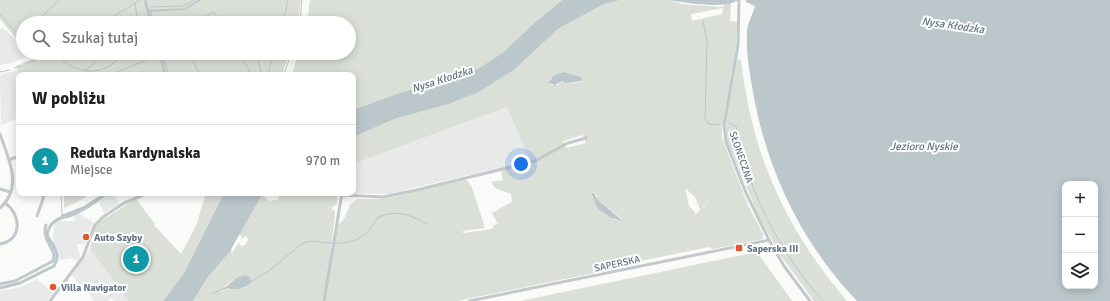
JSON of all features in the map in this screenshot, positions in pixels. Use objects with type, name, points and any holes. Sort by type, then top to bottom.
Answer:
[{"type":"street","points":[[145,0],[149,16]]},
{"type":"street","points":[[148,11],[185,9],[200,0]]},
{"type":"street","name":"SŁONECZNA","points":[[739,1],[738,45],[724,132],[746,193],[769,240],[784,266],[810,301]]},
{"type":"street","points":[[162,60],[164,72]]},
{"type":"street","points":[[0,134],[9,160],[14,183],[5,204],[0,208]]},
{"type":"street","points":[[356,195],[383,197],[535,161],[562,146],[586,138]]},
{"type":"street","points":[[9,160],[16,157]]},
{"type":"street","points":[[0,189],[10,192]]},
{"type":"street","points":[[37,216],[43,196]]},
{"type":"street","points":[[50,301],[83,257],[93,228],[98,221],[124,203],[141,196]]},
{"type":"street","points":[[324,301],[342,196]]},
{"type":"street","points":[[0,244],[12,238],[18,225],[15,213],[5,204]]},
{"type":"street","points":[[0,284],[15,281],[53,261],[54,256],[44,234],[46,226]]},
{"type":"street","name":"SAPERSKA","points":[[470,301],[769,240]]},
{"type":"shaded area","points":[[0,0],[301,0],[299,16],[16,16],[16,38],[0,19]]},
{"type":"shaded area","points":[[310,0],[562,0],[532,25],[505,51],[481,67],[464,75],[399,93],[356,109],[356,72],[293,72],[296,60],[356,60],[356,16],[308,16]]},
{"type":"shaded area","points":[[620,0],[666,0],[680,4],[723,7],[725,4],[731,2],[730,21],[737,22],[736,48],[722,127],[722,138],[748,205],[763,234],[763,239],[713,249],[709,247],[631,263],[629,266],[457,301],[193,301],[208,277],[231,248],[232,253],[239,242],[240,246],[245,245],[248,240],[247,237],[245,236],[241,240],[242,237],[239,234],[261,196],[264,196],[269,201],[279,199],[278,196],[337,196],[337,204],[331,208],[335,211],[335,215],[330,257],[338,225],[344,219],[350,205],[357,199],[381,199],[394,197],[464,180],[468,181],[472,188],[485,228],[463,231],[463,233],[492,229],[494,225],[498,224],[492,213],[512,202],[511,194],[495,188],[491,182],[503,180],[501,170],[532,164],[507,107],[356,163],[356,136],[397,118],[479,92],[514,70],[558,29],[604,4]],"holes":[[[723,8],[722,14],[692,21],[691,14]],[[564,72],[581,77],[583,82],[565,83],[563,81],[558,85],[551,85],[551,78]],[[583,135],[586,143],[566,148],[563,141]],[[685,188],[695,197],[700,209],[716,194],[695,215],[695,212],[689,206]],[[593,192],[597,196],[598,200],[622,219],[615,220],[597,208],[591,194]],[[245,275],[250,277],[252,280],[245,288],[228,288],[221,292],[218,291],[236,278]]]},
{"type":"shaded area","points":[[3,28],[16,40],[16,60],[19,60],[0,65],[0,30]]},
{"type":"shaded area","points":[[738,59],[741,60],[746,95],[753,127],[763,159],[775,189],[789,218],[806,246],[825,274],[847,301],[814,301],[781,256],[759,217],[727,141],[725,125]]},
{"type":"shaded area","points":[[30,60],[287,60],[283,72],[19,72],[16,66]]},
{"type":"shaded area","points":[[17,70],[18,72],[16,72],[16,119],[1,125],[0,75]]},
{"type":"shaded area","points":[[507,107],[532,160],[389,194],[356,193],[356,163]]},
{"type":"shaded area","points":[[64,196],[87,196],[81,200],[64,208]]},
{"type":"shaded area","points":[[106,196],[115,196],[119,204],[104,213],[99,202]]},
{"type":"shaded area","points":[[205,196],[222,196],[184,273],[163,301],[129,301],[90,249],[95,227],[102,220],[136,199],[155,224],[154,225],[181,254],[196,226]]},
{"type":"shaded area","points":[[80,212],[81,215],[94,223],[85,244],[77,244],[80,256],[78,261],[72,258],[59,260],[59,252],[53,243],[54,225],[56,221],[75,221],[74,214]]},
{"type":"shaded area","points":[[90,249],[129,301],[114,301],[112,298],[107,301],[94,301],[82,284],[80,286],[72,275]]},
{"type":"shaded area","points":[[757,252],[792,301],[520,301]]},
{"type":"shaded area","points":[[37,279],[53,293],[47,301],[0,301],[0,291],[21,287]]},
{"type":"water","points":[[562,0],[620,0],[604,4],[558,29],[514,70],[479,92],[448,104],[397,118],[356,136],[356,109],[399,93],[464,75],[481,67],[505,51],[532,25]]},
{"type":"water","points":[[666,0],[738,0],[732,3],[714,5]]},
{"type":"water","name":"Jezioro Nyskie","points":[[746,0],[1110,0],[1110,301],[857,301],[819,254],[803,229],[788,202],[766,146],[758,116],[747,53],[748,25],[755,6],[746,2]]},
{"type":"water","points":[[564,72],[581,77],[583,81],[565,83],[563,81],[555,85],[549,83],[553,76]]},
{"type":"water","points":[[591,193],[594,193],[598,200],[623,221],[611,218],[597,208]]},
{"type":"water","points":[[99,196],[105,196],[79,214],[65,219],[60,219],[61,215],[84,206]]},
{"type":"water","points":[[222,196],[261,196],[230,251],[208,277],[193,301],[163,301],[184,273]]},
{"type":"water","points":[[245,275],[250,277],[252,282],[247,286],[238,289],[228,288],[207,296],[227,286],[236,278]]},
{"type":"waterway","points":[[42,16],[59,0]]},
{"type":"waterway","points":[[114,16],[140,0]]},
{"type":"waterway","points":[[151,7],[183,6],[194,0]]},
{"type":"waterway","points":[[285,16],[288,0]]},
{"type":"waterway","points":[[301,16],[302,0]]},
{"type":"waterway","points":[[135,3],[137,16]]},
{"type":"waterway","points":[[151,12],[152,16]]},
{"type":"waterway","points":[[207,16],[214,12],[217,16]]},
{"type":"waterway","points":[[0,14],[16,33]]},
{"type":"waterway","points":[[703,21],[707,40],[705,119],[709,124],[719,125]]},
{"type":"waterway","points":[[25,64],[36,60]]},
{"type":"waterway","points":[[62,60],[81,70],[90,71],[107,67],[117,60]]},
{"type":"waterway","points":[[85,70],[98,60]]},
{"type":"waterway","points":[[117,72],[147,60]]},
{"type":"waterway","points":[[164,60],[168,72]]},
{"type":"waterway","points":[[192,60],[198,72]]},
{"type":"waterway","points":[[243,60],[250,72]]},
{"type":"waterway","points":[[258,60],[261,72]]},
{"type":"waterway","points":[[269,72],[271,60]]},
{"type":"waterway","points":[[285,72],[289,60]]},
{"type":"waterway","points":[[14,68],[22,66]]},
{"type":"waterway","points":[[0,72],[10,70]]},
{"type":"waterway","points":[[729,123],[736,126],[748,174],[757,197],[779,241],[807,282],[823,301]]},
{"type":"waterway","points":[[61,196],[62,215]]},
{"type":"waterway","points":[[251,281],[276,265],[302,244],[310,241],[326,243],[351,242],[363,236],[377,218],[384,215],[397,213],[408,215],[427,224]]},
{"type":"waterway","points":[[0,288],[20,283],[54,266],[57,254],[47,235],[52,224],[63,217]]},
{"type":"place","name":"Auto Szyby","points":[[86,237]]},
{"type":"place","name":"Saperska III","points":[[739,248]]},
{"type":"place","name":"Reduta Kardynalska","points":[[136,259]]},
{"type":"place","name":"Villa Navigator","points":[[53,287]]},
{"type":"water label","name":"Nysa Kłodzka","points":[[953,25]]},
{"type":"water label","name":"Nysa Kłodzka","points":[[442,79]]}]
